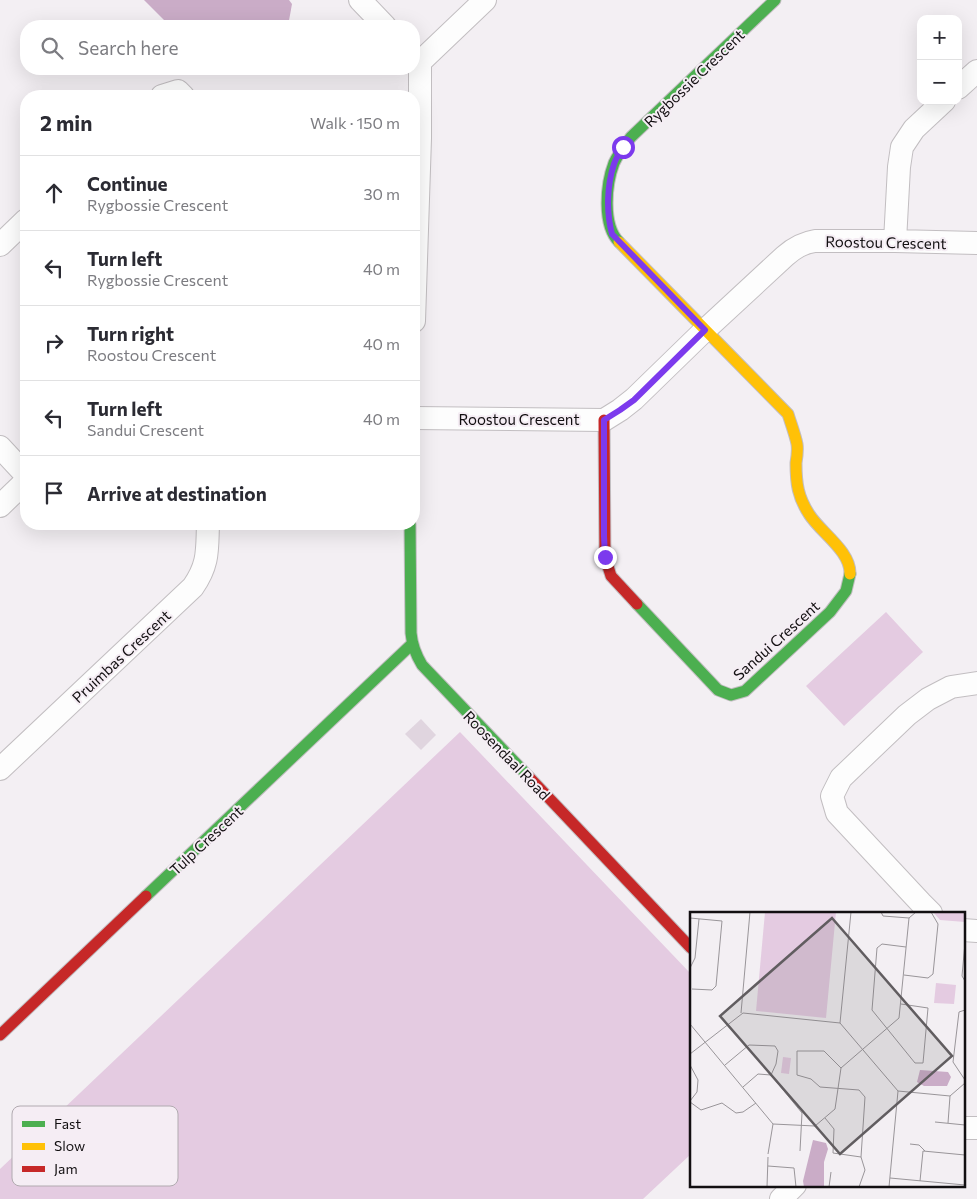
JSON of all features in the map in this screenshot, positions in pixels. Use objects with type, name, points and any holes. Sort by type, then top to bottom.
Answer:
[{"type":"street","points":[[360,0],[379,20]]},
{"type":"street","points":[[420,56],[485,0]]},
{"type":"street","name":"Rygbossie Crescent","points":[[705,330],[612,234],[609,223],[608,197],[614,162],[631,137],[775,0]]},
{"type":"street","points":[[962,84],[977,71]]},
{"type":"street","points":[[418,75],[418,90]]},
{"type":"street","points":[[896,241],[899,167],[902,147],[914,129],[940,105]]},
{"type":"street","points":[[0,245],[20,226]]},
{"type":"street","name":"Roostou Crescent","points":[[420,418],[604,420],[634,400],[705,330],[785,256],[806,242],[896,241],[977,243]]},
{"type":"street","name":"Sandui Crescent","points":[[604,420],[604,536],[605,557],[611,576],[718,690],[731,695],[745,691],[830,612],[846,591],[851,571],[846,558],[810,516],[799,496],[796,478],[797,445],[788,414],[705,330]]},
{"type":"street","points":[[0,447],[20,468]]},
{"type":"street","points":[[0,506],[20,486]]},
{"type":"street","name":"Pruimbas Crescent","points":[[0,770],[193,587],[200,577],[206,562],[208,530]]},
{"type":"street","name":"Roosendaal Road","points":[[410,530],[411,633],[412,644],[417,657],[428,671],[690,947]]},
{"type":"street","name":"Tulp Crescent","points":[[0,1035],[412,644]]},
{"type":"street","points":[[930,912],[838,813],[832,796],[841,778],[907,714],[951,687],[977,683]]},
{"type":"street","points":[[964,930],[977,931]]},
{"type":"street","points":[[964,1128],[977,1128]]},
{"type":"street","points":[[781,1199],[794,1186]]},
{"type":"shaded area","points":[[144,0],[289,0],[292,4],[289,20],[164,20]]},
{"type":"shaded area","points":[[886,612],[923,652],[844,726],[806,686]]},
{"type":"shaded area","points":[[460,732],[690,973],[690,1155],[643,1199],[0,1199],[0,1169],[12,1158],[12,1186],[178,1186],[178,1106],[66,1106]]},
{"type":"building","points":[[421,719],[436,735],[421,750],[405,734]]},
{"type":"traffic: fast","points":[[619,242],[610,225],[607,204],[611,172],[620,153],[631,137],[775,0]]},
{"type":"traffic: fast","points":[[410,530],[411,633],[413,646],[418,657],[422,665],[528,776]]},
{"type":"traffic: fast","points":[[637,604],[718,690],[731,695],[745,691],[830,612],[846,591],[850,574]]},
{"type":"traffic: fast","points":[[146,896],[412,644]]},
{"type":"traffic: slow","points":[[619,242],[788,414],[797,444],[796,477],[802,502],[814,521],[846,557],[850,574]]},
{"type":"traffic: jam","points":[[604,420],[605,557],[611,576],[637,604]]},
{"type":"traffic: jam","points":[[528,776],[690,947]]},
{"type":"traffic: jam","points":[[0,1035],[146,896]]},
{"type":"route","points":[[605,557],[604,420],[634,400],[705,330],[612,234],[609,223],[609,188],[614,162],[623,147]]}]
